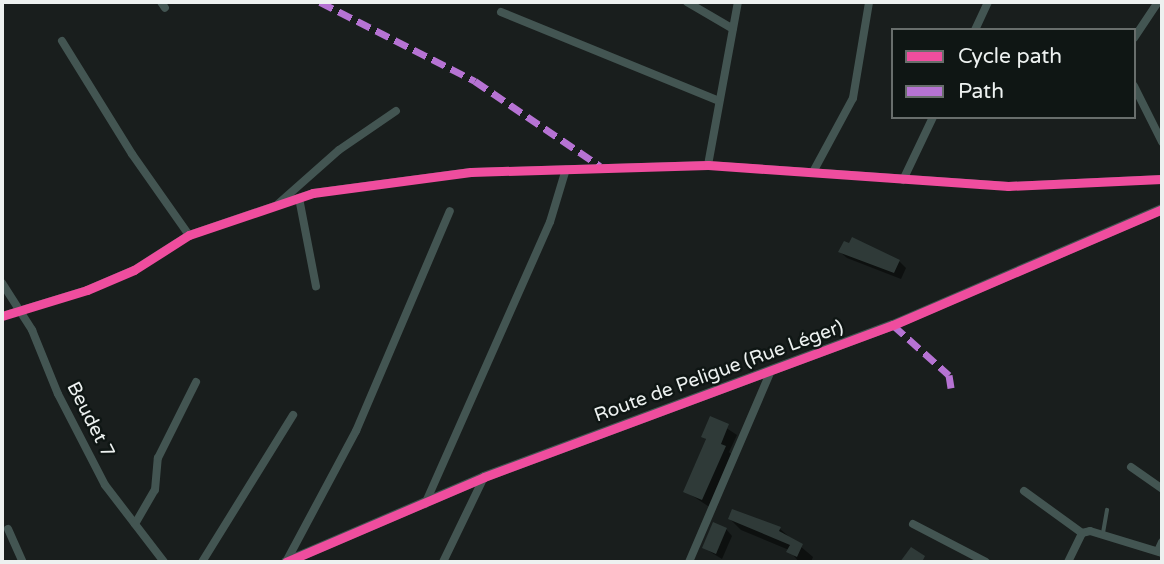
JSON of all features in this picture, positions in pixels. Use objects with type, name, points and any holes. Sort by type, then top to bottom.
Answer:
[{"type":"street","points":[[687,2],[733,29]]},
{"type":"street","points":[[708,165],[738,2]]},
{"type":"street","points":[[813,172],[853,99],[869,2]]},
{"type":"street","points":[[976,28],[988,2]]},
{"type":"street","points":[[1136,34],[1158,2]]},
{"type":"street","points":[[501,12],[719,101]]},
{"type":"street","points":[[62,41],[132,154],[189,235]]},
{"type":"street","points":[[1136,90],[1162,142]]},
{"type":"street","points":[[274,207],[339,150],[396,111]]},
{"type":"street","points":[[903,180],[932,119]]},
{"type":"street","points":[[2,316],[134,270],[189,235],[299,198],[471,172],[708,165],[1008,186],[1162,179]]},
{"type":"street","points":[[425,505],[550,222],[566,169]]},
{"type":"street","points":[[299,198],[316,286]]},
{"type":"street","name":"Route de Peligue (Rue Léger)","points":[[286,562],[425,505],[484,477],[770,373],[1162,208]]},
{"type":"street","points":[[286,562],[356,431],[450,211]]},
{"type":"street","name":"Beudet 7","points":[[2,284],[22,310],[58,394],[105,485],[164,562]]},
{"type":"street","points":[[689,562],[770,373]]},
{"type":"street","points":[[135,524],[155,490],[158,458],[196,382]]},
{"type":"street","points":[[202,562],[293,415]]},
{"type":"street","points":[[1131,467],[1162,489]]},
{"type":"street","points":[[443,562],[484,477]]},
{"type":"street","points":[[1024,491],[1082,533],[1103,533],[1160,552],[1162,541]]},
{"type":"street","points":[[913,524],[985,562]]},
{"type":"street","points":[[8,528],[23,562]]},
{"type":"street","points":[[1068,562],[1082,533]]},
{"type":"lane","points":[[1103,533],[1107,510]]},
{"type":"building","points":[[852,237],[900,260],[894,273],[838,252],[844,241],[849,243]]},
{"type":"building","points":[[710,416],[729,424],[721,444],[726,446],[702,500],[683,492],[706,439],[701,437]]},
{"type":"building","points":[[732,509],[781,527],[779,531],[803,544],[797,557],[786,552],[790,545],[728,519]]},
{"type":"building","points":[[713,522],[727,528],[716,554],[702,548]]},
{"type":"building","points":[[911,547],[925,556],[922,562],[900,562]]},
{"type":"marked path","points":[[320,2],[475,81],[600,166]]},
{"type":"marked path","points":[[893,325],[949,375],[951,388]]},
{"type":"cycle path","points":[[2,316],[87,290],[134,270],[189,235],[313,193],[471,172],[708,165],[1008,186],[1162,179]]},
{"type":"cycle path","points":[[286,562],[484,477],[893,325],[1162,209]]}]
